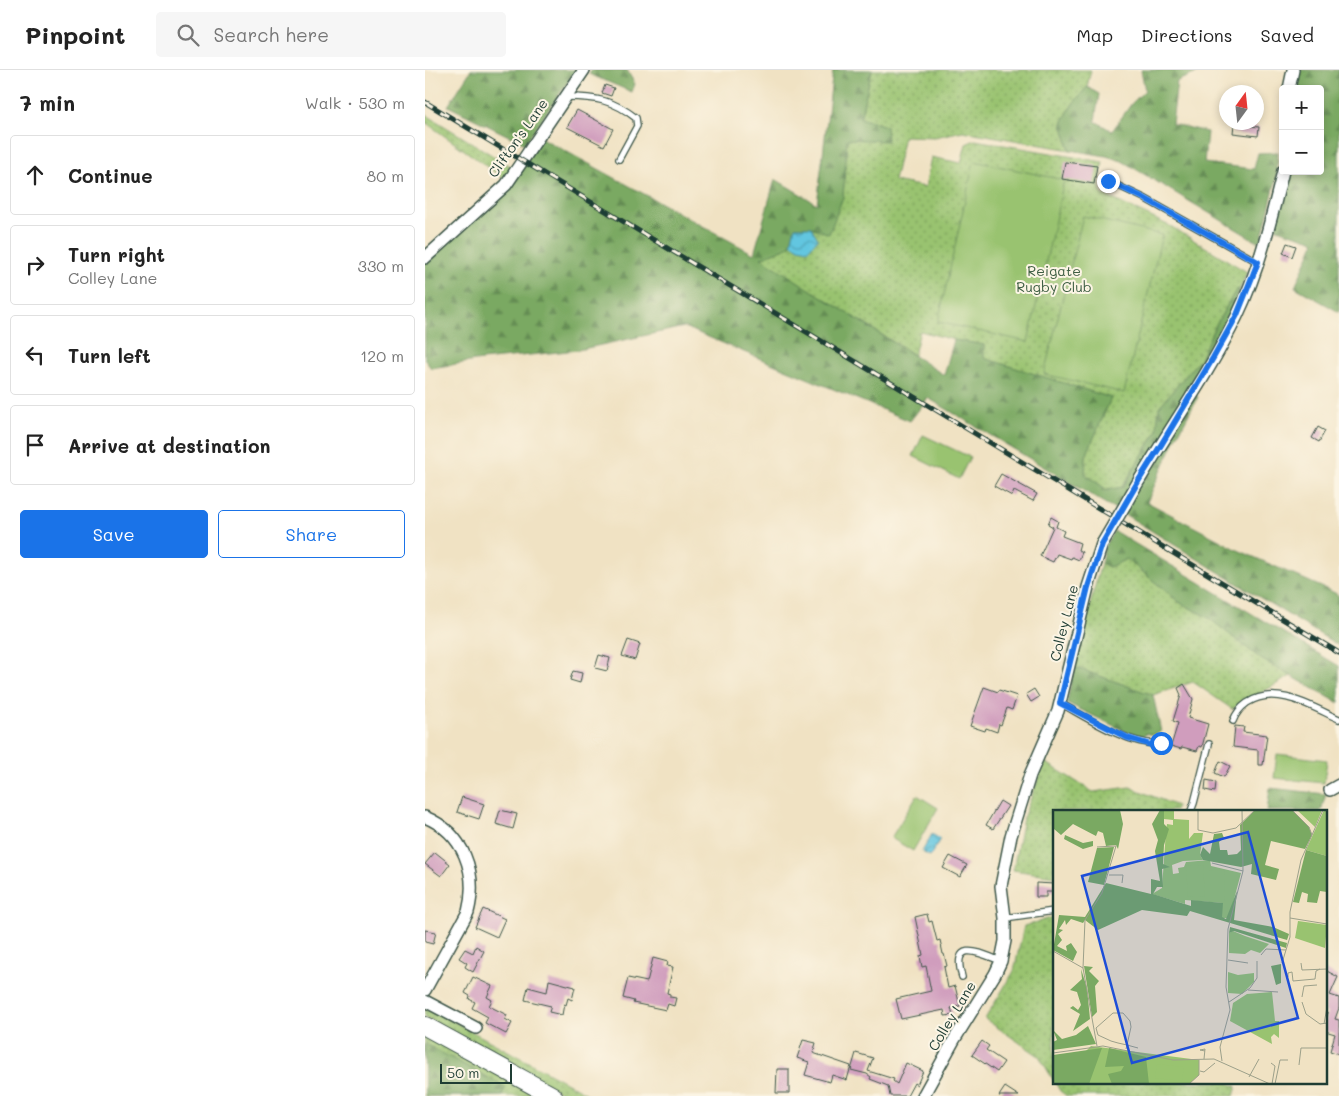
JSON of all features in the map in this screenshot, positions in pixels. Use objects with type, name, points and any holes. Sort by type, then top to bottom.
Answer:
[{"type":"main road","points":[[425,1026],[553,1096]]},
{"type":"street","name":"Clifton's Lane","points":[[425,258],[506,185],[583,70]]},
{"type":"street","points":[[1290,85],[1293,70]]},
{"type":"street","name":"Colley Lane","points":[[923,1096],[1001,961],[1005,942],[1005,918],[1001,886],[1011,836],[1030,775],[1060,703],[1088,587],[1102,544],[1237,315],[1258,262],[1282,175]]},
{"type":"street","points":[[425,817],[445,828],[462,849],[472,882],[467,912],[425,990]]},
{"type":"street","points":[[425,1001],[476,1028]]},
{"type":"lane","points":[[565,97],[591,97],[621,107],[636,118],[637,126],[619,159]]},
{"type":"lane","points":[[1108,181],[1144,198],[1258,262]]},
{"type":"lane","points":[[1233,721],[1241,708],[1253,699],[1268,696],[1302,702],[1339,718]]},
{"type":"lane","points":[[1060,703],[1128,738],[1151,745],[1161,743]]},
{"type":"lane","points":[[1191,810],[1209,744]]},
{"type":"lane","points":[[1005,918],[1053,911]]},
{"type":"lane","points":[[962,977],[958,964],[963,953],[968,951],[979,952],[1001,961]]},
{"type":"green space","points":[[471,70],[576,70],[525,144],[448,106]]},
{"type":"green space","points":[[591,70],[627,70],[635,84],[632,92],[589,74]]},
{"type":"green space","points":[[833,70],[872,70],[860,118],[886,126],[887,141],[847,139],[843,197],[829,234],[811,227],[795,227],[790,246],[761,258],[944,375],[954,340],[984,345],[984,358],[1111,398],[1086,456],[1085,474],[1107,490],[1123,487],[1157,431],[1159,407],[1200,359],[1214,328],[1236,290],[1240,289],[1231,313],[1187,390],[1198,397],[1175,440],[1147,502],[1238,550],[1339,596],[1339,646],[1116,509],[928,398],[910,421],[684,327],[578,350],[482,360],[431,368],[425,360],[425,256],[507,183],[538,136],[754,254],[775,179],[817,204]]},
{"type":"green space","name":"Reigate Rugby Club","points":[[872,70],[1091,70],[1087,87],[1072,105],[1062,123],[1070,150],[963,131],[935,137],[904,136],[894,181],[925,187],[931,157],[961,163],[966,144],[975,140],[1103,162],[1099,184],[1102,194],[1172,227],[1247,272],[1240,289],[1236,290],[1214,328],[1200,359],[1159,407],[1157,431],[1122,487],[1107,490],[1085,474],[1086,456],[1111,398],[983,358],[984,345],[954,340],[920,331],[914,355],[760,258],[790,246],[791,243],[799,248],[818,239],[811,227],[843,197],[847,139],[886,126],[860,119]]},
{"type":"green space","points":[[1141,70],[1204,70],[1177,81],[1172,124],[1207,132],[1204,163],[1254,169],[1258,153],[1278,152],[1277,176],[1261,241],[1256,241],[1122,161],[1106,156],[1070,150],[1062,123],[1072,105],[1087,87],[1099,94],[1095,121],[1112,131],[1132,103],[1145,90]]},
{"type":"green space","points":[[1293,70],[1339,70],[1339,312],[1295,287],[1315,241],[1277,229],[1274,207],[1282,175],[1324,175],[1324,85],[1290,85]]},
{"type":"green space","points":[[425,114],[513,168],[506,180],[425,122]]},
{"type":"green space","points":[[974,161],[1064,180],[1028,342],[938,322]]},
{"type":"green space","points":[[1083,216],[1162,235],[1124,393],[1044,374]]},
{"type":"green space","points":[[923,435],[970,457],[959,479],[913,456]]},
{"type":"green space","points":[[1114,531],[1339,666],[1339,703],[1261,659],[1209,618],[1179,602],[1127,559],[1109,567],[1101,563],[1105,545]]},
{"type":"green space","points":[[1127,559],[1179,602],[1209,618],[1261,659],[1291,676],[1232,709],[1193,682],[1153,695],[1074,667],[1101,563],[1109,567]]},
{"type":"green space","points":[[1074,667],[1153,695],[1161,732],[1153,735],[1146,733],[1141,739],[1067,703]]},
{"type":"green space","points":[[1277,754],[1327,760],[1324,783],[1274,778]]},
{"type":"green space","points":[[1045,762],[1093,792],[1130,787],[1177,806],[1175,810],[1053,810],[1053,876],[1013,870],[1023,818]]},
{"type":"green space","points":[[1270,788],[1326,794],[1321,810],[1267,810]]},
{"type":"green space","points":[[917,795],[938,808],[913,851],[891,838]]},
{"type":"green space","points":[[1053,917],[1053,1079],[1039,1056],[985,1019],[1014,971],[1024,926]]},
{"type":"green space","points":[[425,1006],[591,1096],[568,1096],[425,1017]]},
{"type":"green space","points":[[425,1026],[553,1096],[425,1096]]},
{"type":"green space","points":[[425,1044],[506,1087],[502,1096],[425,1096]]},
{"type":"green space","points":[[1056,1084],[1230,1084],[1237,1086],[1234,1096],[1067,1096],[1060,1091]]},
{"type":"water","points":[[795,227],[811,227],[818,239],[808,250],[799,248],[791,243]]},
{"type":"water","points":[[932,834],[940,839],[930,856],[922,852]]},
{"type":"building","points":[[605,85],[614,88],[611,96],[602,93]]},
{"type":"building","points":[[577,110],[613,129],[604,146],[567,127]]},
{"type":"building","points":[[1233,130],[1259,130],[1258,136],[1233,133]]},
{"type":"building","points":[[1065,162],[1097,166],[1094,184],[1062,179]]},
{"type":"building","points":[[1287,243],[1296,246],[1292,257],[1283,253]]},
{"type":"building","points":[[1318,427],[1325,431],[1319,442],[1312,438]]},
{"type":"building","points":[[1001,474],[1037,494],[1033,501],[1014,491],[1012,496],[994,486]]},
{"type":"building","points":[[1051,517],[1058,521],[1056,527],[1064,531],[1062,536],[1080,543],[1078,550],[1082,552],[1079,560],[1057,554],[1053,562],[1040,556],[1053,527],[1048,524]]},
{"type":"building","points":[[628,640],[640,644],[635,660],[622,656]]},
{"type":"building","points":[[599,655],[610,658],[607,671],[595,668]]},
{"type":"building","points":[[573,671],[582,673],[580,683],[570,680]]},
{"type":"building","points":[[1184,684],[1193,699],[1188,718],[1208,724],[1202,747],[1199,746],[1197,751],[1171,746],[1178,723],[1173,721],[1181,695],[1178,688]]},
{"type":"building","points":[[984,687],[1017,696],[1012,710],[1007,708],[997,732],[986,728],[985,731],[970,726]]},
{"type":"building","points":[[1034,689],[1039,697],[1031,702],[1026,694]]},
{"type":"building","points":[[1235,726],[1244,727],[1243,732],[1267,735],[1263,765],[1258,765],[1258,750],[1233,747]]},
{"type":"building","points":[[1220,761],[1230,766],[1224,777],[1215,773]]},
{"type":"building","points":[[1206,780],[1216,782],[1215,792],[1205,790]]},
{"type":"building","points":[[462,797],[484,804],[479,819],[457,812]]},
{"type":"building","points":[[1000,801],[1008,806],[993,829],[986,825]]},
{"type":"building","points":[[500,810],[517,814],[513,829],[496,824]]},
{"type":"building","points":[[435,852],[450,864],[441,876],[425,864]]},
{"type":"building","points":[[950,856],[967,865],[960,877],[943,868]]},
{"type":"building","points":[[1036,883],[1053,884],[1053,892],[1046,892],[1046,897],[1036,897]]},
{"type":"building","points":[[483,909],[505,919],[497,937],[475,927]]},
{"type":"building","points":[[927,914],[929,922],[932,921],[937,941],[940,940],[944,954],[947,966],[944,967],[948,988],[955,986],[960,1006],[951,1008],[953,1015],[945,1016],[944,1010],[901,1019],[896,999],[931,991],[926,966],[922,967],[920,956],[923,955],[915,917]]},
{"type":"building","points":[[425,930],[436,932],[433,944],[425,942]]},
{"type":"building","points":[[476,946],[484,951],[473,972],[465,967],[467,963],[459,958],[465,949],[473,953]]},
{"type":"building","points":[[653,958],[668,962],[667,966],[673,967],[667,993],[670,994],[670,997],[676,998],[674,1006],[668,1004],[666,1010],[633,1003],[634,1001],[623,998],[628,978],[647,982]]},
{"type":"building","points":[[1327,971],[1338,977],[1330,995],[1339,998],[1339,1008],[1335,1019],[1339,1020],[1339,1054],[1330,1051],[1335,1034],[1327,1032]]},
{"type":"building","points":[[473,977],[492,986],[487,997],[492,1000],[489,1006],[507,1015],[505,1019],[512,1023],[506,1034],[485,1023],[488,1017],[472,1008],[475,1002],[469,999],[470,996],[465,993]]},
{"type":"building","points":[[549,980],[575,987],[572,1000],[568,998],[566,1005],[564,1004],[562,1015],[549,1012],[551,1006],[525,1000],[528,987],[547,992]]},
{"type":"building","points":[[803,1040],[816,1043],[813,1053],[851,1066],[847,1080],[832,1075],[830,1082],[805,1075],[809,1062],[797,1058]]},
{"type":"building","points":[[982,1041],[989,1046],[986,1050],[1004,1062],[997,1072],[972,1055]]},
{"type":"building","points":[[856,1053],[873,1058],[868,1071],[894,1079],[893,1081],[897,1084],[906,1063],[923,1071],[917,1085],[914,1083],[907,1096],[890,1096],[888,1086],[870,1079],[871,1077],[867,1074],[851,1070]]},
{"type":"building","points":[[777,1069],[789,1069],[789,1093],[776,1093]]},
{"type":"building","points":[[1005,1087],[1019,1096],[999,1096]]},
{"type":"railway","points":[[425,102],[1339,653]]},
{"type":"route","points":[[1108,181],[1144,198],[1258,262],[1237,315],[1102,544],[1088,587],[1060,703],[1128,738],[1151,745],[1161,743]]}]
